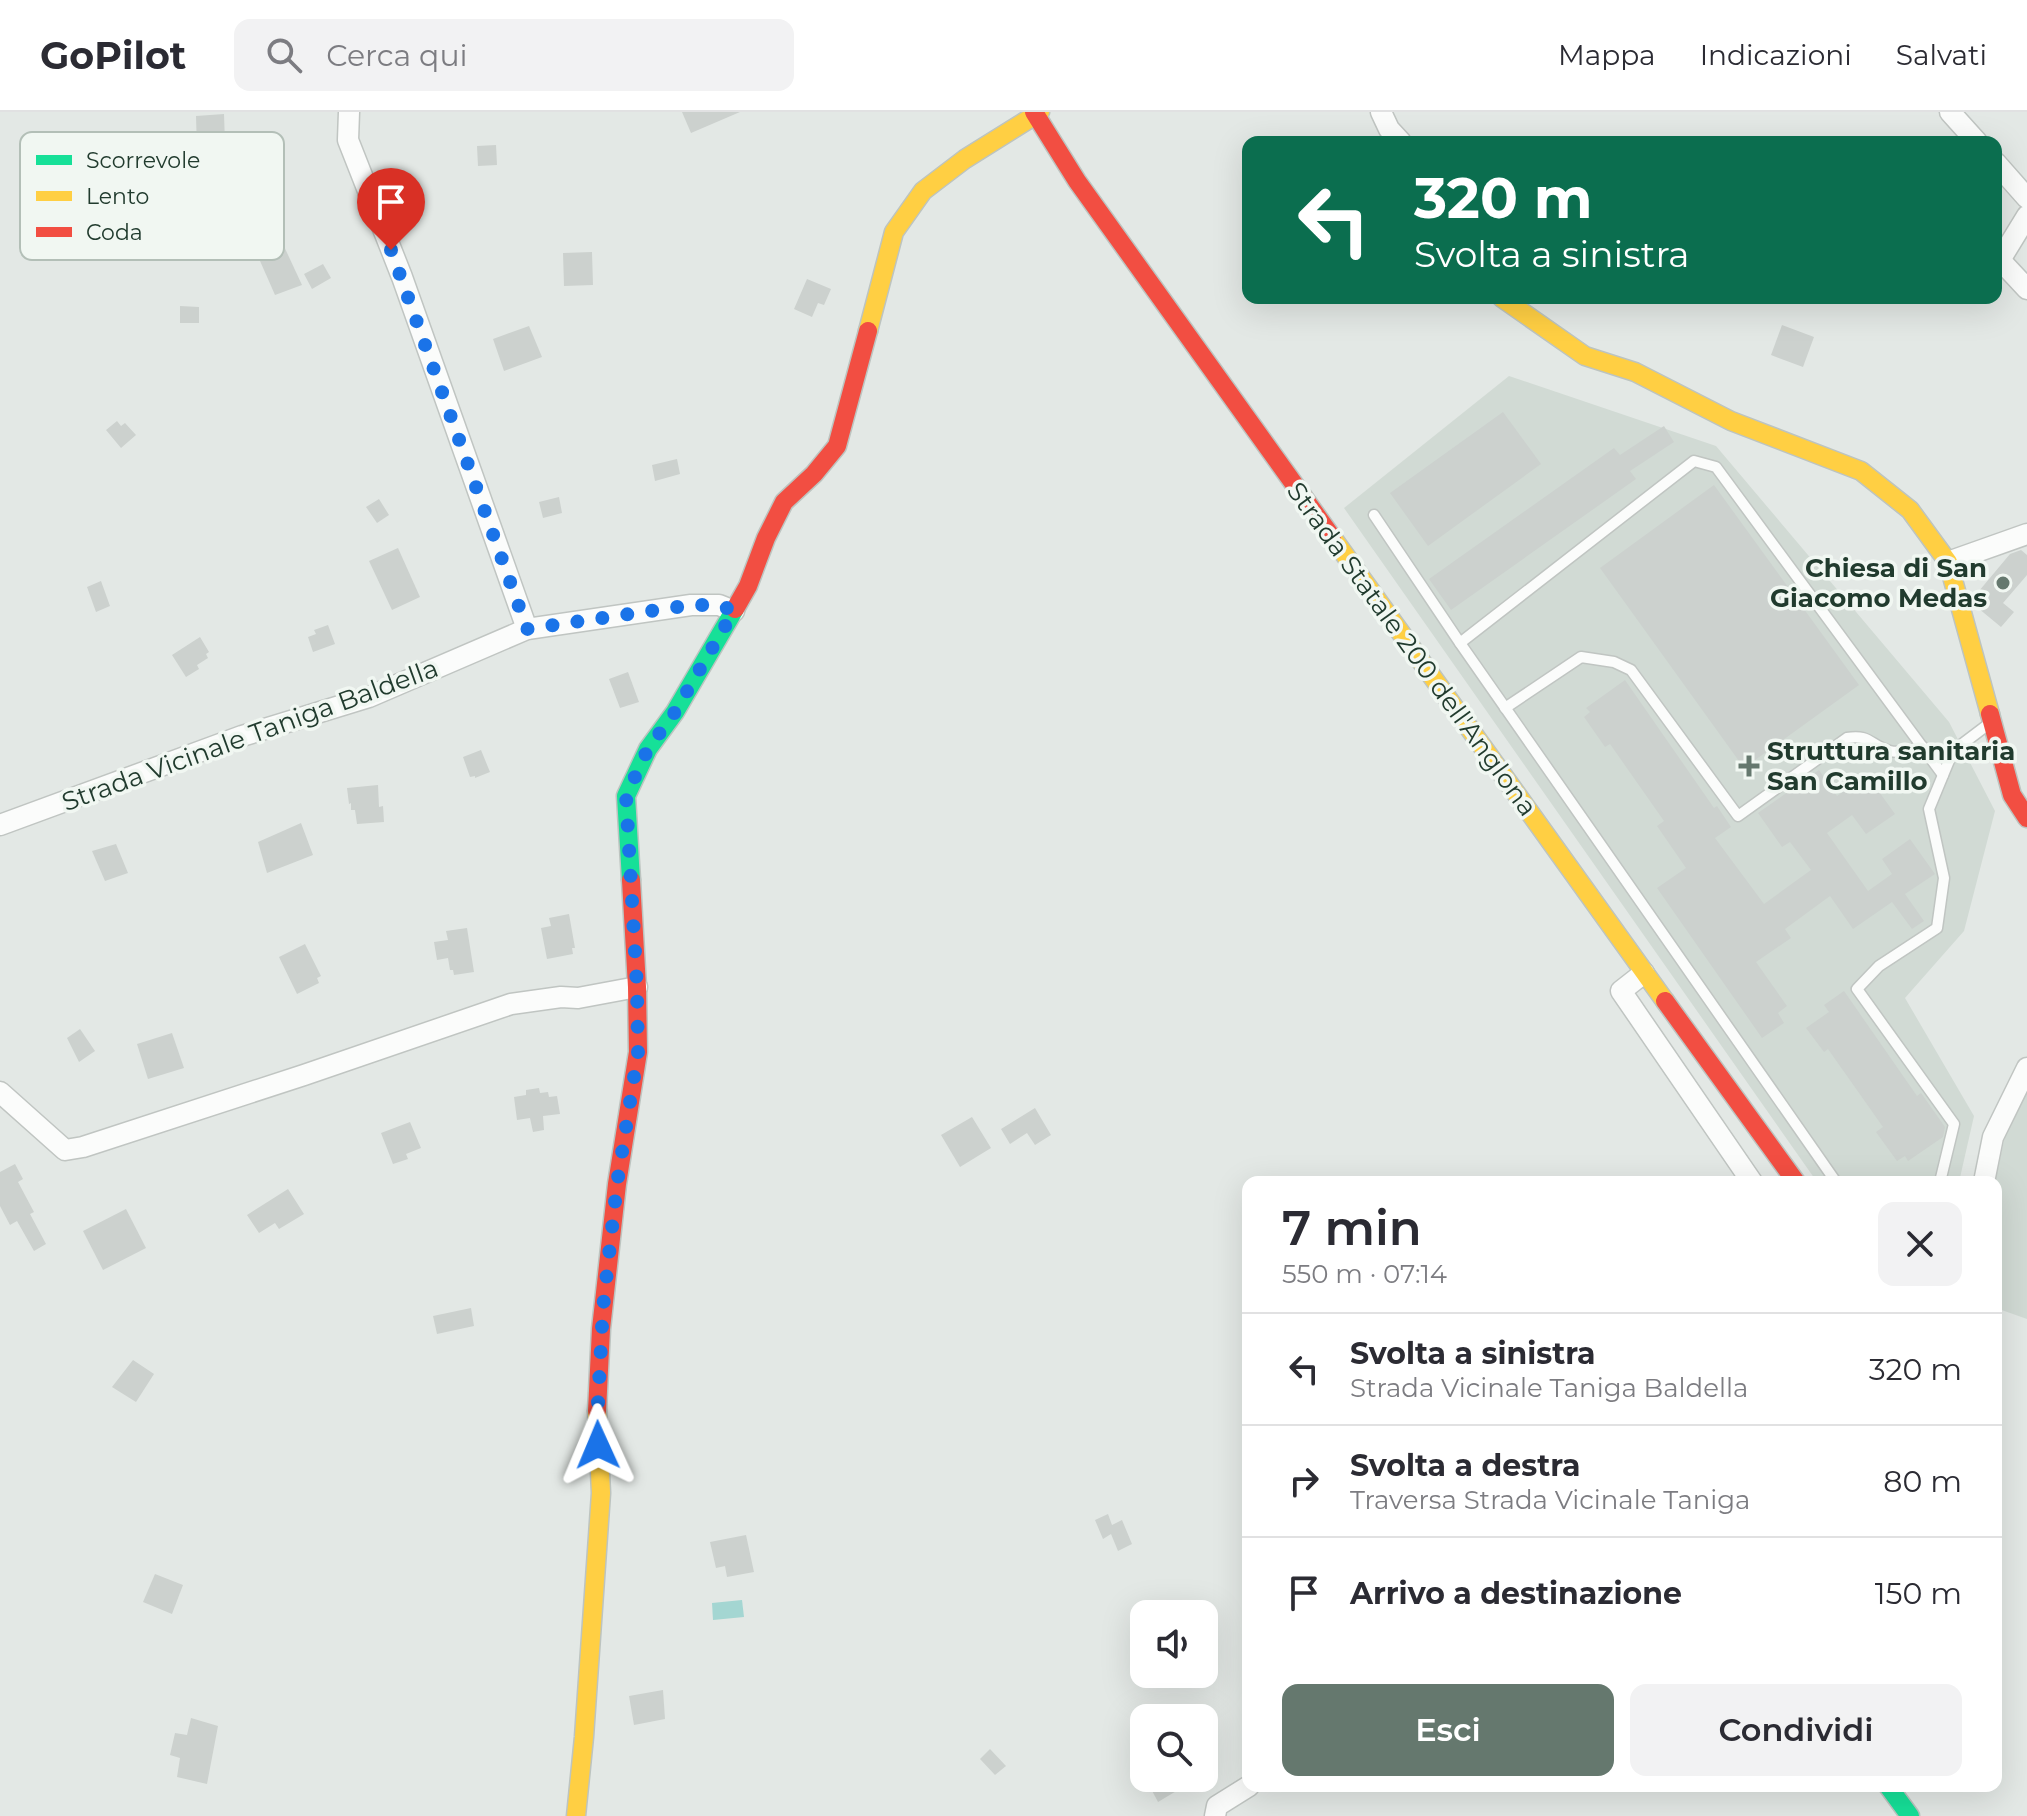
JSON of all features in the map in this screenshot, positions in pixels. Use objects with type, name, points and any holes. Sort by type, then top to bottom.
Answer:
[{"type":"street","points":[[349,112],[348,140],[402,277],[527,629]]},
{"type":"street","points":[[982,147],[1011,112]]},
{"type":"street","points":[[1381,112],[1395,136]]},
{"type":"street","points":[[1950,112],[1972,136]]},
{"type":"street","points":[[576,1816],[601,1493],[597,1422],[601,1329],[617,1184],[638,1052],[626,796],[648,749],[675,712],[748,586],[784,502],[814,474],[837,446],[894,232],[923,191],[982,147],[1036,113]]},
{"type":"street","name":"Strada Statale 200 dell'Anglona","points":[[1036,113],[1096,207],[1792,1176]]},
{"type":"street","points":[[982,147],[1033,136],[1061,156]]},
{"type":"street","points":[[2002,170],[2027,198]]},
{"type":"street","points":[[2002,252],[2027,216]]},
{"type":"street","points":[[2002,262],[2027,289]]},
{"type":"street","points":[[1511,304],[1585,356],[1635,372],[1731,421],[1861,471],[1910,510],[1948,562],[2012,795],[2027,818]]},
{"type":"street","points":[[1948,562],[2027,534]]},
{"type":"street","name":"Strada Vicinale Taniga Baldella","points":[[0,825],[242,736],[369,697],[527,629],[691,605],[719,605],[734,611]]},
{"type":"street","points":[[1644,973],[1621,991],[1748,1176]]},
{"type":"street","points":[[0,1092],[65,1150],[83,1147],[304,1075],[511,1004],[561,997],[578,998],[637,987]]},
{"type":"street","points":[[1985,1176],[1993,1137],[2027,1068]]},
{"type":"street","points":[[1215,1816],[1217,1806],[1242,1790]]},
{"type":"street","points":[[1892,1792],[1910,1816]]},
{"type":"lane","points":[[1460,643],[1694,461],[1716,467],[1943,775]]},
{"type":"lane","points":[[1374,515],[1832,1176]]},
{"type":"lane","points":[[1505,708],[1581,657],[1614,662],[1631,670],[1738,816],[1847,738],[1859,736],[1888,751],[1901,752],[1923,747]]},
{"type":"lane","points":[[1941,1176],[1954,1124],[1857,989],[1879,966],[1937,928],[1944,878],[1929,809],[1953,751],[1992,722]]},
{"type":"shaded area","name":"Struttura sanitaria San Camillo","points":[[1509,376],[1716,446],[1949,722],[1995,811],[1964,931],[1905,998],[1974,1116],[1960,1176],[1813,1176],[1344,508]]},
{"type":"shaded area","points":[[2027,1087],[2027,1319],[2002,1310],[2002,1176],[1996,1176],[2007,1127]]},
{"type":"water","points":[[742,1600],[744,1617],[713,1620],[712,1603]]},
{"type":"building","points":[[682,112],[740,112],[691,133]]},
{"type":"building","points":[[224,114],[225,132],[196,132],[196,116]]},
{"type":"building","points":[[496,145],[497,165],[478,166],[477,146]]},
{"type":"building","points":[[284,246],[302,285],[275,295],[260,260],[284,260]]},
{"type":"building","points":[[592,252],[593,285],[564,286],[563,253]]},
{"type":"building","points":[[323,264],[331,278],[312,289],[304,274]]},
{"type":"building","points":[[807,279],[831,289],[824,305],[818,303],[812,317],[794,309]]},
{"type":"building","points":[[180,306],[199,307],[199,323],[180,323]]},
{"type":"building","points":[[1782,325],[1814,337],[1803,367],[1771,355]]},
{"type":"building","points":[[529,326],[542,357],[504,371],[493,339]]},
{"type":"building","points":[[1503,412],[1541,464],[1428,546],[1390,493]]},
{"type":"building","points":[[117,421],[121,426],[125,423],[136,435],[121,448],[106,430]]},
{"type":"building","points":[[1664,426],[1674,442],[1630,471],[1636,479],[1451,610],[1429,579],[1614,448],[1620,455]]},
{"type":"building","points":[[677,459],[680,474],[655,481],[652,465]]},
{"type":"building","points":[[1714,485],[1859,685],[1744,768],[1600,568]]},
{"type":"building","points":[[559,497],[562,513],[543,518],[539,502]]},
{"type":"building","points":[[379,499],[389,515],[377,523],[366,507]]},
{"type":"building","points":[[398,548],[420,597],[392,610],[369,561]]},
{"type":"building","name":"Chiesa di San Giacomo Medas","points":[[2021,550],[2027,555],[2027,575],[2003,603],[2014,612],[2001,627],[1978,608],[1977,602],[1983,594],[1979,591],[2010,554]]},
{"type":"building","points":[[101,581],[110,606],[96,612],[87,587]]},
{"type":"building","points":[[328,625],[335,644],[313,652],[308,637],[316,634],[314,630]]},
{"type":"building","points":[[200,637],[209,652],[206,654],[208,658],[197,665],[199,669],[186,677],[172,655]]},
{"type":"building","points":[[628,672],[639,702],[620,708],[609,679]]},
{"type":"building","points":[[1625,680],[1714,808],[1717,806],[1731,827],[1715,838],[1764,904],[1811,870],[1790,842],[1782,847],[1758,813],[1819,770],[1837,796],[1867,775],[1895,814],[1866,834],[1852,815],[1827,833],[1868,891],[1892,874],[1882,859],[1910,839],[1935,874],[1905,894],[1924,921],[1912,929],[1892,902],[1853,929],[1830,896],[1785,929],[1791,938],[1756,962],[1787,1006],[1778,1013],[1784,1023],[1762,1038],[1657,888],[1686,868],[1657,826],[1664,821],[1610,744],[1605,747],[1584,717],[1590,712],[1586,708]]},
{"type":"building","points":[[481,750],[490,772],[470,777],[463,757]]},
{"type":"building","points":[[378,785],[379,807],[383,806],[384,822],[357,824],[347,788]]},
{"type":"building","points":[[301,823],[313,855],[267,873],[258,842]]},
{"type":"building","points":[[116,844],[128,873],[105,881],[92,851]]},
{"type":"building","points":[[569,914],[575,948],[572,948],[573,954],[547,959],[541,928],[551,926],[549,918]]},
{"type":"building","points":[[467,928],[474,972],[454,975],[448,958],[437,960],[434,942],[448,940],[446,931]]},
{"type":"building","points":[[305,944],[321,976],[317,978],[319,983],[297,994],[279,957]]},
{"type":"building","points":[[1844,991],[1917,1096],[1921,1093],[1945,1127],[1943,1137],[1908,1161],[1905,1156],[1897,1161],[1876,1132],[1883,1127],[1828,1049],[1824,1052],[1806,1028],[1829,1012],[1824,1005]]},
{"type":"building","points":[[80,1029],[95,1051],[79,1062],[67,1038]]},
{"type":"building","points":[[172,1033],[184,1068],[148,1079],[137,1044]]},
{"type":"building","points":[[539,1088],[540,1093],[548,1092],[549,1097],[557,1096],[560,1114],[543,1116],[544,1130],[533,1132],[530,1118],[517,1120],[514,1097],[526,1095],[526,1090]]},
{"type":"building","points":[[1035,1108],[1051,1135],[1035,1145],[1027,1133],[1010,1144],[1001,1129]]},
{"type":"building","points":[[972,1117],[991,1148],[960,1167],[941,1135]]},
{"type":"building","points":[[410,1122],[421,1148],[406,1154],[408,1159],[393,1164],[381,1133]]},
{"type":"building","points":[[15,1164],[23,1179],[18,1182],[34,1212],[30,1214],[46,1244],[34,1251],[17,1221],[10,1225],[0,1206],[0,1172]]},
{"type":"building","points":[[288,1189],[304,1214],[279,1229],[275,1223],[259,1233],[247,1215]]},
{"type":"building","points":[[126,1209],[146,1248],[103,1270],[83,1231]]},
{"type":"building","points":[[471,1308],[474,1326],[437,1334],[433,1316]]},
{"type":"building","points":[[133,1360],[154,1374],[136,1402],[112,1387]]},
{"type":"building","points":[[1108,1514],[1112,1525],[1122,1520],[1132,1544],[1118,1551],[1111,1534],[1103,1539],[1095,1520]]},
{"type":"building","points":[[746,1535],[754,1572],[727,1577],[725,1566],[716,1568],[710,1542]]},
{"type":"building","points":[[155,1574],[183,1585],[172,1614],[143,1602]]},
{"type":"building","points":[[663,1690],[665,1719],[634,1725],[629,1696]]},
{"type":"building","points":[[191,1718],[218,1726],[207,1784],[177,1777],[180,1758],[170,1755],[175,1733],[187,1735]]},
{"type":"building","points":[[990,1749],[1006,1766],[995,1775],[980,1759]]},
{"type":"building","points":[[1153,1792],[1175,1792],[1158,1802]]},
{"type":"traffic: fast","points":[[631,880],[626,796],[648,749],[675,712],[735,609]]},
{"type":"traffic: fast","points":[[1892,1792],[1910,1816]]},
{"type":"traffic: slow","points":[[868,331],[894,232],[923,191],[965,159],[1040,112]]},
{"type":"traffic: slow","points":[[1511,304],[1585,356],[1635,372],[1731,421],[1861,471],[1910,510],[1948,562],[1990,714]]},
{"type":"traffic: slow","points":[[1332,537],[1665,1001]]},
{"type":"traffic: slow","points":[[576,1816],[601,1493],[597,1411]]},
{"type":"traffic: jam","points":[[1034,112],[1077,181],[1332,537]]},
{"type":"traffic: jam","points":[[735,609],[784,502],[814,474],[837,446],[868,331]]},
{"type":"traffic: jam","points":[[1990,714],[2012,795],[2027,818]]},
{"type":"traffic: jam","points":[[597,1411],[601,1329],[617,1184],[638,1052],[631,880]]},
{"type":"traffic: jam","points":[[1665,1001],[1792,1176]]},
{"type":"place","name":"Chiesa di San Giacomo Medas","points":[[2003,583]]},
{"type":"place","name":"Struttura sanitaria San Camillo","points":[[1749,766]]},
{"type":"route","points":[[391,250],[527,629],[691,605],[719,605],[734,611],[675,712],[648,749],[626,796],[638,1052],[617,1184],[603,1308],[598,1445]]}]
